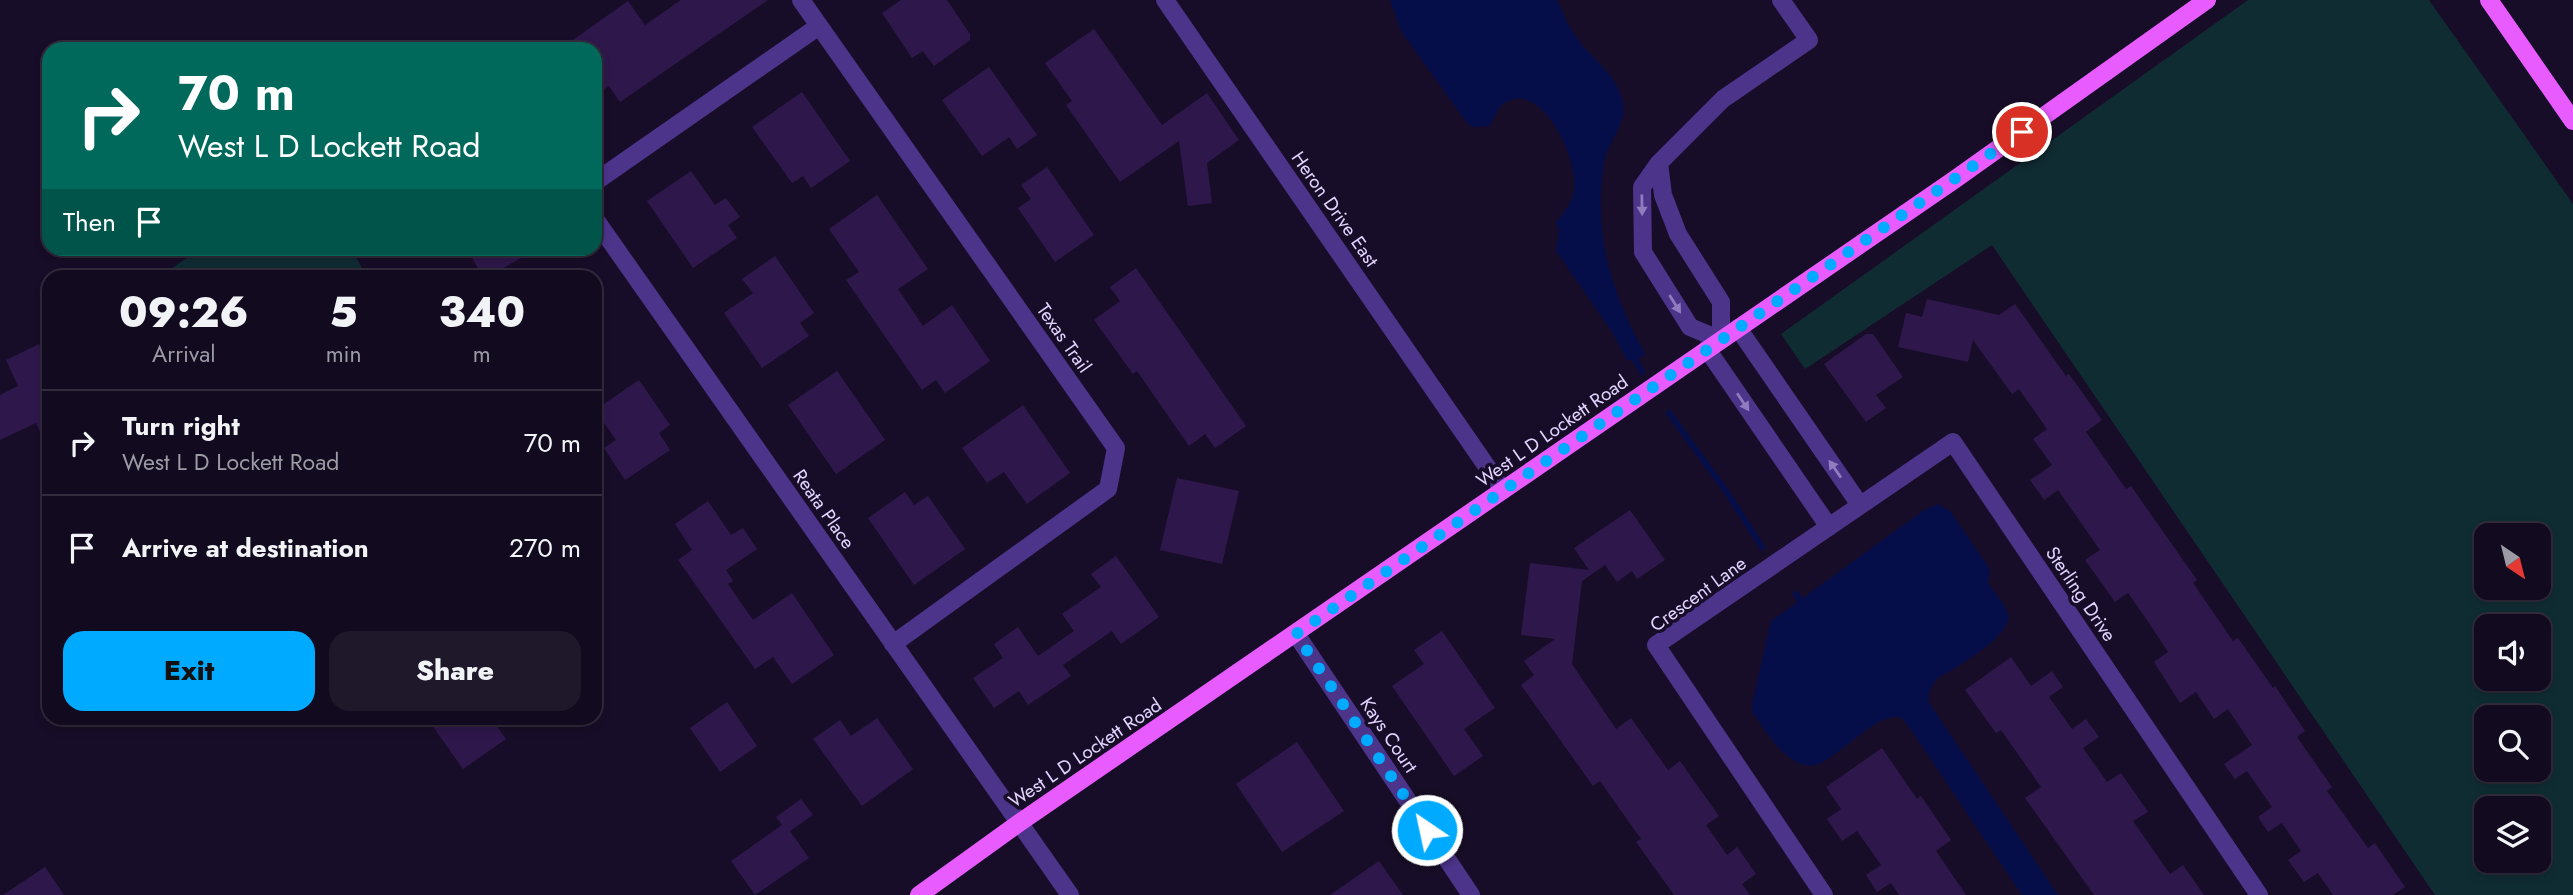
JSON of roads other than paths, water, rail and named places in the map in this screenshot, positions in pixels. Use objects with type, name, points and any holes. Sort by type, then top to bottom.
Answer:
[{"type":"main road","name":"West L D Lockett Road","points":[[919,895],[1019,823],[1954,180],[2207,0]]},
{"type":"main road","points":[[2489,0],[2573,121]]},
{"type":"street","name":"Texas Trail","points":[[801,0],[1116,448],[1108,489],[893,644]]},
{"type":"street","name":"Heron Drive East","points":[[1165,0],[1503,490]]},
{"type":"street","points":[[1781,0],[1809,40],[1723,99],[1659,163],[1642,187],[1643,252],[1690,327],[1714,344],[1829,527]]},
{"type":"street","points":[[602,176],[819,26]]},
{"type":"street","points":[[1659,163],[1663,195],[1678,234],[1721,302],[1714,344]]},
{"type":"street","name":"Reata Place","points":[[602,229],[1070,895]]},
{"type":"street","points":[[1738,328],[1860,505]]},
{"type":"street","name":"Sterling Drive","points":[[1829,527],[1954,442],[2259,895]]},
{"type":"street","name":"Crescent Lane","points":[[1824,895],[1656,646],[1829,527]]},
{"type":"street","name":"Kays Court","points":[[1296,634],[1471,895]]},
{"type":"waterway","points":[[1633,356],[1642,372]]},
{"type":"waterway","points":[[1669,413],[1726,491],[1762,547]]},
{"type":"waterway","points":[[1796,594],[1805,607]]}]
